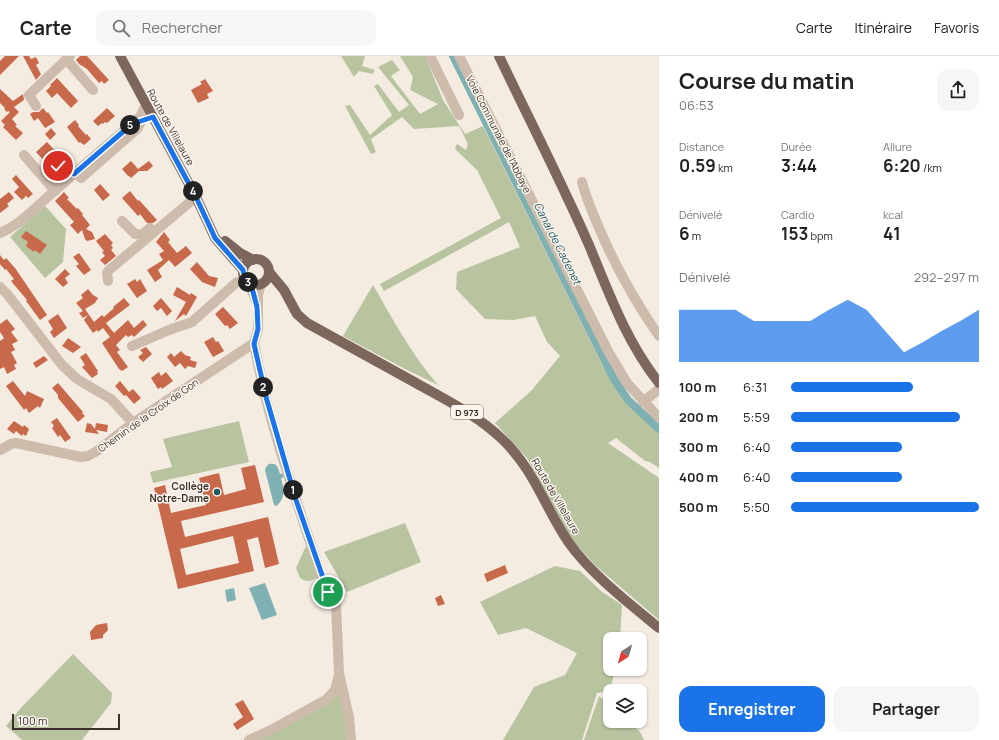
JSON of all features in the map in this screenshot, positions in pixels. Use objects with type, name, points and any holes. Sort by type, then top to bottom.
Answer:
[{"type":"main road","name":"Route de Villelaure","points":[[120,56],[195,194],[215,238],[243,271]]},
{"type":"main road","points":[[499,56],[589,245],[606,290],[623,326],[641,357],[659,383]]},
{"type":"main road","name":"Route de Villelaure","points":[[202,209],[229,245],[253,260]]},
{"type":"main road","points":[[262,284],[267,279],[269,272],[268,267],[262,261],[253,260],[246,263],[243,271],[245,279],[249,283],[271,286],[286,294]]},
{"type":"main road","name":"Route de Villelaure","points":[[269,272],[284,290],[297,314],[307,323],[454,404],[483,423],[502,439],[514,452],[532,477],[560,528],[578,555],[590,568],[659,628]]},
{"type":"street","points":[[430,56],[459,115]]},
{"type":"street","name":"Voie Communale de l'Abbaye","points":[[459,56],[608,351],[627,384],[659,418]]},
{"type":"street","points":[[36,106],[29,95],[68,58],[93,90]]},
{"type":"street","points":[[0,233],[10,229],[55,191],[77,176],[136,123],[146,105]]},
{"type":"street","points":[[136,123],[153,117]]},
{"type":"street","points":[[24,155],[55,191]]},
{"type":"street","points":[[42,176],[52,168],[58,166],[65,168],[77,176]]},
{"type":"street","points":[[582,182],[590,208],[621,276],[642,312],[659,336]]},
{"type":"street","points":[[122,221],[135,234],[142,235],[195,194]]},
{"type":"street","points":[[108,281],[107,273],[109,270],[195,194]]},
{"type":"street","points":[[132,346],[192,322],[237,282],[243,271]]},
{"type":"street","points":[[237,282],[249,283],[252,288],[257,307]]},
{"type":"street","points":[[262,284],[258,295],[258,329],[254,344],[264,391],[280,446],[322,578],[336,605],[339,673],[349,717],[351,740]]},
{"type":"street","points":[[0,287],[8,295],[62,365],[77,379],[111,399],[133,423]]},
{"type":"street","points":[[0,302],[8,295]]},
{"type":"street","name":"Chemin de la Croix de Gon","points":[[0,450],[16,443],[81,457],[88,456],[97,451],[133,423],[254,344]]},
{"type":"street","points":[[643,402],[659,389]]},
{"type":"street","points":[[249,740],[271,730],[327,699],[335,690],[339,673]]},
{"type":"green space","points":[[341,56],[365,56],[362,66],[375,70],[373,74],[359,71],[354,77]]},
{"type":"green space","points":[[400,56],[425,56],[443,100],[465,134],[483,126],[602,364],[625,402],[659,434],[659,468],[650,462],[645,461],[616,438],[608,443],[659,478],[659,620],[596,566],[571,539],[527,458],[495,423],[532,390],[560,356],[547,342],[535,316],[513,320],[485,319],[456,289],[457,272],[520,247],[509,222],[384,291],[380,284],[501,218],[477,170],[455,149],[457,144],[466,150],[468,144],[459,126],[414,129],[402,117],[371,139],[376,152],[371,154],[345,106],[350,105],[370,135],[392,115],[374,86],[378,84],[399,112],[409,105],[378,67],[392,60],[400,70],[391,76],[420,114],[438,104],[410,90],[413,77]]},
{"type":"green space","points":[[45,206],[66,229],[63,262],[45,278],[10,237]]},
{"type":"green space","points":[[373,285],[411,349],[438,385],[343,336]]},
{"type":"green space","points":[[239,421],[249,462],[153,483],[150,472],[172,467],[163,439]]},
{"type":"green space","points":[[405,523],[421,562],[347,592],[324,552]]},
{"type":"green space","points":[[307,547],[317,574],[316,578],[308,581],[300,578],[296,568],[305,548]]},
{"type":"green space","points":[[555,566],[580,571],[601,591],[622,605],[620,632],[603,632],[603,676],[613,676],[612,684],[603,684],[603,692],[597,693],[582,740],[503,740],[534,687],[565,675],[577,653],[526,628],[498,635],[480,602]]},
{"type":"green space","points":[[73,654],[112,693],[111,703],[82,740],[22,740],[6,726],[20,709]]},
{"type":"green space","points":[[340,689],[350,740],[255,740]]},
{"type":"green space","points":[[599,696],[603,699],[603,728],[636,728],[640,732],[644,740],[584,740]]},
{"type":"water","points":[[269,464],[274,464],[277,466],[280,474],[284,473],[284,477],[281,478],[283,497],[276,506],[274,505],[265,470]]},
{"type":"water","points":[[265,583],[277,615],[262,620],[249,588]]},
{"type":"water","points":[[234,588],[236,600],[227,602],[225,590]]},
{"type":"building","points":[[5,56],[19,56],[0,75],[0,61]]},
{"type":"building","points":[[23,56],[29,56],[31,59],[36,57],[39,63],[36,65],[41,74],[36,80]]},
{"type":"building","points":[[80,56],[87,56],[109,80],[104,84],[102,81],[99,83],[87,69],[80,65],[76,60]]},
{"type":"building","points":[[57,78],[78,101],[71,108],[57,93],[52,98],[46,91]]},
{"type":"building","points":[[205,79],[213,91],[207,94],[209,98],[198,103],[191,90],[202,84],[200,82]]},
{"type":"building","points":[[0,89],[13,101],[23,94],[24,100],[14,107],[19,112],[12,119],[17,125],[15,126],[23,133],[16,140],[3,127],[5,125],[1,121],[10,112],[7,112],[0,103]]},
{"type":"building","points":[[43,108],[55,122],[45,128],[38,118],[34,121],[30,114],[33,112],[39,112]]},
{"type":"building","points":[[107,108],[115,116],[107,123],[102,123],[98,126],[93,121]]},
{"type":"building","points":[[75,120],[79,125],[78,126],[91,139],[84,145],[80,142],[79,143],[67,127]]},
{"type":"building","points":[[51,128],[56,134],[50,140],[45,134]]},
{"type":"building","points":[[47,142],[62,158],[52,158],[46,163],[36,152]]},
{"type":"building","points":[[131,161],[138,169],[149,161],[153,166],[147,171],[139,171],[131,178],[122,169]]},
{"type":"building","points":[[16,175],[33,194],[28,198],[26,196],[22,200],[14,192],[19,187],[12,179]]},
{"type":"building","points":[[100,184],[110,195],[103,201],[94,190]]},
{"type":"building","points":[[130,191],[157,220],[153,223],[147,223],[140,214],[138,216],[122,198]]},
{"type":"building","points":[[9,192],[14,198],[7,204],[9,206],[0,213],[0,199]]},
{"type":"building","points":[[64,192],[69,198],[67,199],[83,214],[82,215],[90,225],[86,229],[92,232],[95,239],[87,241],[82,230],[78,234],[70,225],[74,222],[55,201]]},
{"type":"building","points":[[26,231],[47,245],[40,254],[35,250],[34,252],[26,246],[28,242],[21,237]]},
{"type":"building","points":[[164,232],[170,240],[168,242],[177,253],[186,246],[192,253],[175,267],[169,260],[158,270],[162,277],[155,282],[147,270],[163,260],[159,254],[164,251],[156,242]]},
{"type":"building","points":[[105,234],[113,243],[111,245],[113,248],[111,250],[116,256],[105,265],[100,260],[105,256],[102,252],[104,251],[96,241]]},
{"type":"building","points":[[79,253],[91,270],[84,275],[76,266],[79,264],[73,257]]},
{"type":"building","points":[[0,255],[4,260],[6,258],[15,268],[47,315],[40,320],[26,301],[27,300],[11,281],[14,279],[0,264]]},
{"type":"building","points":[[197,262],[209,276],[218,278],[215,287],[202,282],[190,269]]},
{"type":"building","points":[[65,269],[70,274],[65,278],[68,283],[63,287],[55,279]]},
{"type":"building","points":[[135,279],[137,282],[140,279],[147,291],[137,298],[127,284]]},
{"type":"building","points":[[177,287],[190,295],[191,293],[197,297],[186,316],[184,314],[175,321],[186,302],[173,295]]},
{"type":"building","points":[[88,289],[98,298],[95,303],[85,309],[94,322],[102,315],[104,317],[124,298],[130,305],[106,323],[114,333],[128,320],[134,328],[143,320],[147,325],[134,337],[132,335],[128,337],[126,335],[116,345],[120,350],[117,352],[128,367],[122,371],[119,369],[102,343],[110,337],[103,328],[98,332],[97,330],[93,333],[84,320],[88,315],[83,318],[79,313],[83,311],[76,303],[83,298],[81,295]]},
{"type":"building","points":[[161,298],[172,311],[167,316],[161,308],[157,311],[153,306]]},
{"type":"building","points":[[223,307],[238,323],[230,329],[227,325],[225,326],[215,314]]},
{"type":"building","points":[[58,314],[67,328],[54,338],[50,332],[53,329],[48,321]]},
{"type":"building","points":[[7,319],[15,329],[11,332],[18,341],[12,344],[15,350],[11,352],[17,363],[14,365],[16,369],[7,374],[4,367],[0,369],[0,341],[4,338],[0,332],[0,324]]},
{"type":"building","points":[[213,337],[216,342],[218,341],[224,351],[213,357],[204,342]]},
{"type":"building","points":[[68,338],[81,347],[73,353],[62,346]]},
{"type":"building","points":[[146,347],[152,354],[143,362],[138,357],[143,353],[140,350]]},
{"type":"building","points":[[181,351],[185,355],[191,357],[190,360],[197,362],[195,368],[188,366],[185,369],[180,363],[175,367],[167,357],[171,353],[174,357]]},
{"type":"building","points":[[86,353],[98,371],[98,374],[92,378],[82,367],[85,365],[80,357]]},
{"type":"building","points":[[44,356],[48,360],[36,368],[33,363]]},
{"type":"building","points":[[159,372],[161,376],[166,372],[173,381],[162,389],[161,387],[158,389],[151,378]]},
{"type":"building","points":[[13,381],[25,396],[27,391],[44,399],[40,408],[38,406],[29,413],[26,408],[24,410],[6,386]]},
{"type":"building","points":[[120,381],[129,392],[133,389],[141,398],[134,404],[126,395],[124,396],[115,386]]},
{"type":"building","points":[[58,383],[83,412],[82,413],[85,416],[78,422],[58,398],[58,395],[52,388]]},
{"type":"building","points":[[57,418],[71,438],[65,442],[60,435],[58,437],[52,428],[54,426],[51,422]]},
{"type":"building","points":[[14,421],[29,429],[26,436],[23,434],[22,436],[16,431],[14,434],[7,429]]},
{"type":"building","points":[[87,423],[91,424],[95,429],[96,423],[108,425],[107,432],[96,430],[99,434],[85,432]]},
{"type":"building","points":[[255,465],[264,502],[181,521],[185,537],[268,517],[279,564],[265,568],[258,537],[247,540],[254,571],[178,589],[154,488],[165,485],[171,513],[206,505],[199,478],[219,473],[224,495],[246,489],[241,468]],"holes":[[[233,536],[239,563],[186,575],[180,549]]]},
{"type":"building","points":[[505,565],[508,573],[487,582],[484,574]]},
{"type":"building","points":[[441,595],[445,604],[438,606],[435,598]]},
{"type":"building","points":[[107,623],[108,630],[103,635],[103,638],[91,640],[90,632],[96,625]]},
{"type":"building","points":[[243,700],[254,719],[237,730],[233,724],[243,717],[235,704]]},
{"type":"waterway","name":"Canal de Cadenet","points":[[453,56],[614,379],[628,400],[659,429]]},
{"type":"place","name":"Collège Notre-Dame","points":[[217,492]]},
{"type":"route","points":[[58,166],[65,168],[74,174],[132,124],[153,117],[196,197],[215,238],[243,270],[245,279],[250,284],[255,296],[258,329],[254,344],[259,370],[277,438],[296,500],[328,592]]}]
